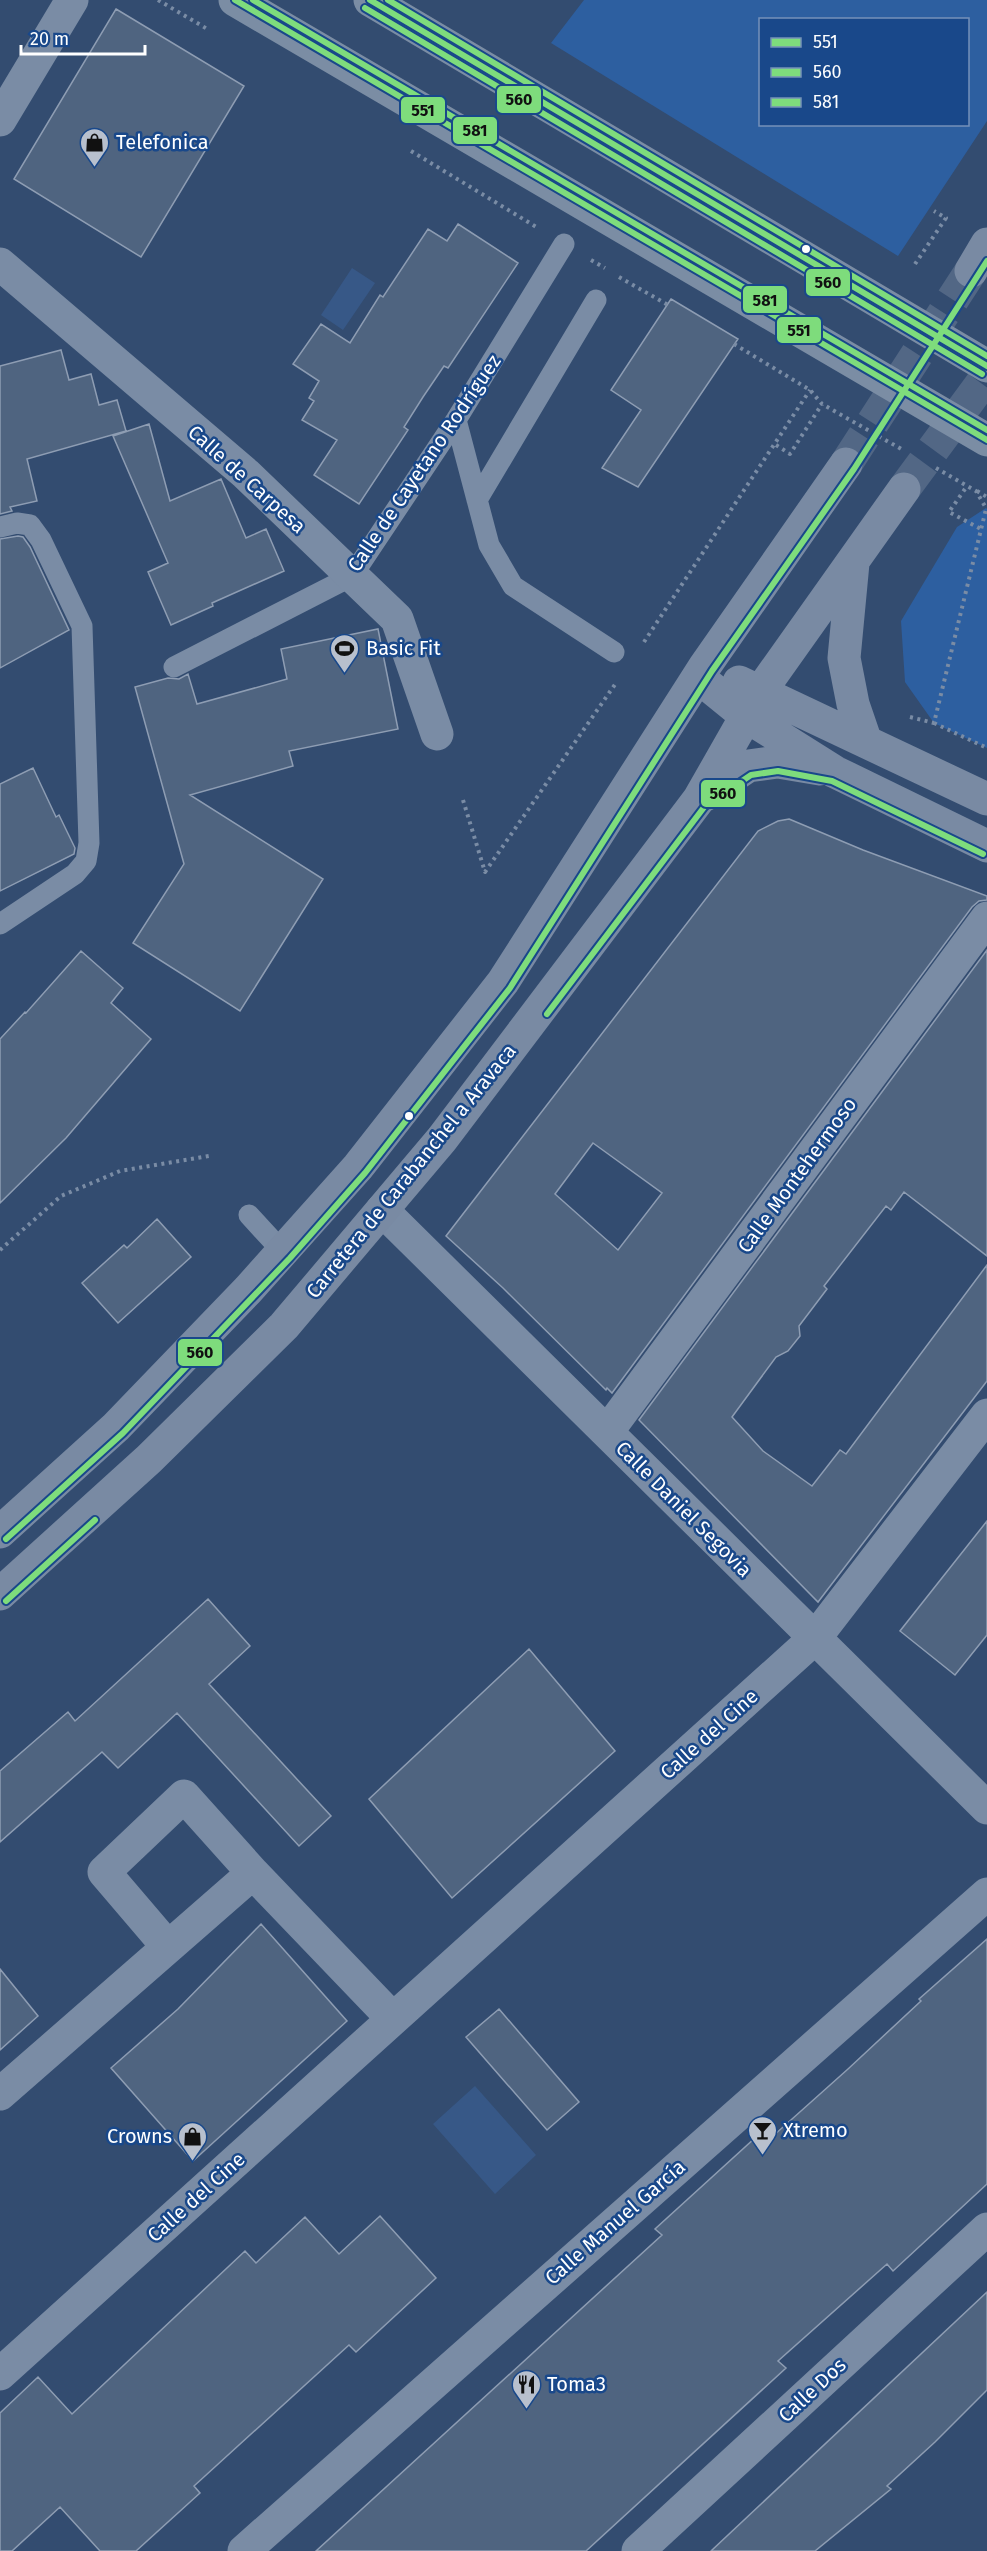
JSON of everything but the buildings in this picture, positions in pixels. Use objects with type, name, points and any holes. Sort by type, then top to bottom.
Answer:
[{"type":"highway","points":[[236,0],[987,440]]},
{"type":"highway","points":[[370,0],[987,366]]},
{"type":"main road","points":[[0,1532],[116,1427],[283,1252],[358,1167],[503,982],[702,672],[846,464]]},
{"type":"main road","name":"Carretera de Carabanchel a Aravaca","points":[[0,1594],[149,1459],[284,1326],[442,1139],[699,799],[753,704],[904,489]]},
{"type":"main road","points":[[853,561],[844,658],[853,704],[866,742]]},
{"type":"main road","points":[[702,672],[753,704],[835,772],[987,846]]},
{"type":"main road","points":[[753,704],[866,742],[987,800]]},
{"type":"main road","points":[[699,799],[748,766],[778,762],[835,772]]},
{"type":"street","points":[[0,120],[72,0]]},
{"type":"street","name":"Calle de Carpesa","points":[[0,264],[246,474],[397,619],[437,734]]},
{"type":"street","name":"Calle Montehermoso","points":[[607,1432],[987,918]]},
{"type":"street","name":"Calle Daniel Segovia","points":[[382,1210],[987,1808]]},
{"type":"street","name":"Calle del Cine","points":[[0,2374],[815,1638],[987,1415]]},
{"type":"street","points":[[168,1947],[104,1872],[184,1796],[253,1873],[393,2019]]},
{"type":"street","points":[[0,2094],[253,1873]]},
{"type":"street","name":"Calle Manuel García","points":[[244,2551],[987,1894]]},
{"type":"street","name":"Calle Dos","points":[[638,2551],[987,2229]]},
{"type":"lane","name":"Calle de Cayetano Rodríguez","points":[[174,667],[352,576],[456,420],[564,244]]},
{"type":"lane","points":[[477,500],[596,300]]},
{"type":"lane","points":[[456,420],[489,545],[513,586],[614,652]]},
{"type":"lane","points":[[0,527],[17,523],[30,525],[41,540],[82,626],[88,843],[86,861],[75,874],[0,924]]},
{"type":"lane","points":[[249,1215],[283,1252]]},
{"type":"path","points":[[158,0],[219,36]]},
{"type":"path","points":[[408,149],[606,268]]},
{"type":"path","points":[[915,264],[946,218],[934,211]]},
{"type":"path","points":[[616,274],[668,304]]},
{"type":"path","points":[[734,344],[810,390],[822,404],[904,450]]},
{"type":"path","points":[[776,446],[790,454],[822,404]]},
{"type":"path","points":[[935,467],[987,497]]},
{"type":"path","points":[[965,489],[950,512],[981,529]]},
{"type":"path","points":[[934,723],[986,509],[976,490]]},
{"type":"path","points":[[905,716],[934,723],[987,748]]},
{"type":"path","points":[[0,1251],[61,1196],[120,1171],[209,1156]]},
{"type":"shaded area","points":[[584,0],[987,0],[987,121],[898,256],[551,43]]},
{"type":"shaded area","points":[[352,268],[375,283],[343,330],[321,315]]},
{"type":"shaded area","points":[[986,508],[987,748],[934,723],[905,682],[901,621],[957,527]]},
{"type":"shaded area","points":[[475,2086],[536,2155],[495,2194],[433,2124]]},
{"type":"tunnel","points":[[846,464],[971,271]]},
{"type":"tunnel","points":[[904,489],[987,376]]},
{"type":"transit line","name":"551","points":[[235,0],[987,440]]},
{"type":"transit line","name":"581","points":[[253,0],[987,430]]},
{"type":"transit line","name":"551","points":[[370,0],[987,366]]},
{"type":"transit line","name":"581","points":[[388,0],[987,356]]},
{"type":"transit line","name":"560","points":[[365,8],[982,374]]},
{"type":"transit line","name":"560","points":[[6,1539],[123,1433],[290,1258],[365,1173],[510,988],[712,671],[854,469],[987,261]]},
{"type":"transit line","name":"560","points":[[547,1014],[705,806],[751,775],[778,771],[832,781],[983,854]]},
{"type":"transit line","name":"560","points":[[6,1601],[95,1520]]},
{"type":"place","name":"Telefonica","points":[[95,168]]},
{"type":"place","name":"Basic Fit","points":[[345,674]]},
{"type":"place","name":"Xtremo","points":[[762,2156]]},
{"type":"place","name":"Crowns","points":[[193,2162]]},
{"type":"place","name":"Toma3","points":[[526,2410]]}]
